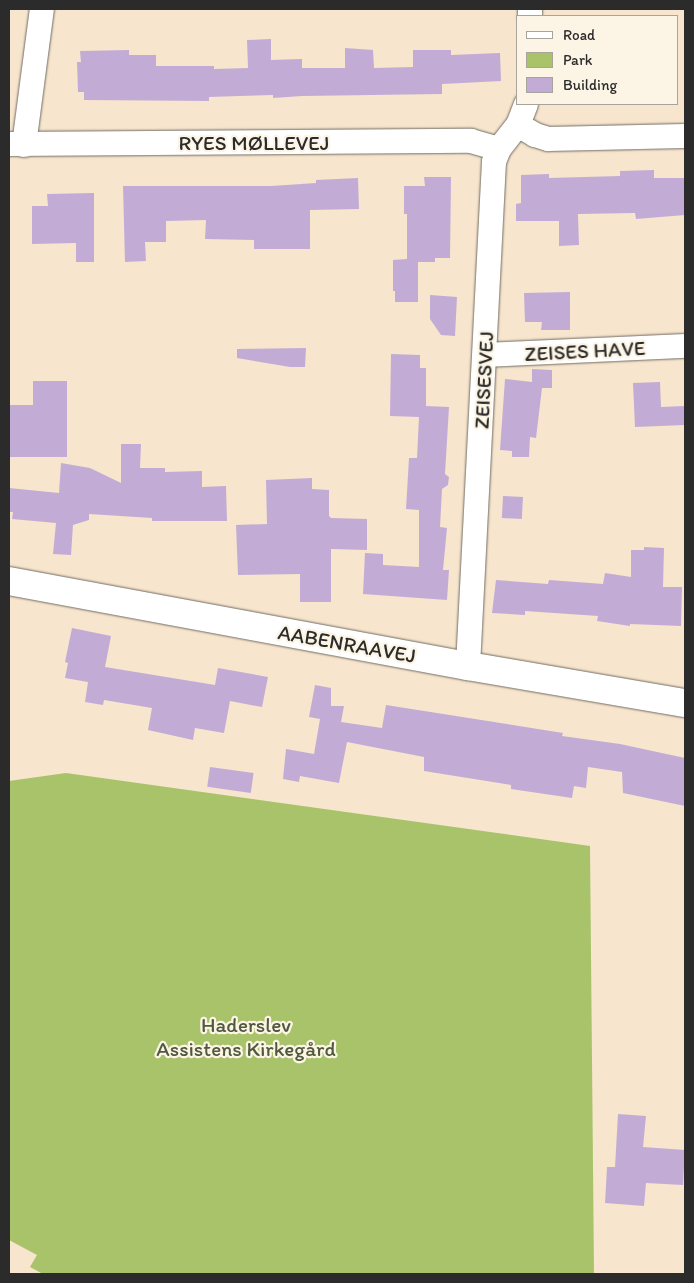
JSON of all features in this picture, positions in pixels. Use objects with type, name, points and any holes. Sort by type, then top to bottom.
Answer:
[{"type":"street","points":[[16,144],[42,9]]},
{"type":"street","points":[[522,114],[535,135],[548,139],[685,136]]},
{"type":"street","name":"ZEISESVEJ","points":[[468,666],[486,355],[494,162],[499,148],[522,114]]},
{"type":"street","name":"RYES MØLLEVEJ","points":[[16,144],[471,141],[499,148]]},
{"type":"street","name":"ZEISES HAVE","points":[[486,355],[685,346]]},
{"type":"street","name":"AABENRAAVEJ","points":[[9,581],[468,666],[685,703]]},
{"type":"green space","name":"Haderslev Assistens Kirkegård","points":[[66,773],[590,846],[594,1274],[43,1274],[30,1267],[37,1255],[9,1240],[9,781]]},
{"type":"building","points":[[271,39],[271,60],[302,59],[302,68],[345,68],[345,48],[373,50],[374,68],[413,67],[413,50],[451,50],[451,55],[500,53],[501,81],[442,84],[442,94],[273,98],[273,95],[209,97],[209,101],[84,100],[84,92],[78,92],[77,62],[81,62],[80,51],[129,50],[129,55],[156,55],[156,66],[214,66],[214,69],[248,68],[247,40]]},
{"type":"building","points":[[654,170],[654,178],[685,178],[685,215],[636,219],[635,213],[578,214],[579,245],[559,246],[559,221],[516,221],[516,204],[521,203],[521,175],[549,174],[549,178],[620,176],[620,171]]},
{"type":"building","points":[[424,177],[451,177],[450,258],[435,258],[435,262],[418,262],[418,302],[395,302],[393,260],[407,259],[407,214],[404,214],[404,186],[425,186]]},
{"type":"building","points":[[358,178],[359,209],[310,210],[310,249],[254,249],[254,240],[205,239],[206,220],[166,221],[166,242],[145,242],[146,261],[125,262],[123,186],[271,186],[316,183],[316,180]]},
{"type":"building","points":[[94,193],[94,262],[76,262],[76,243],[32,244],[32,206],[48,206],[47,194]]},
{"type":"building","points":[[570,292],[570,330],[541,330],[542,322],[525,322],[524,293]]},
{"type":"building","points":[[430,295],[457,297],[455,336],[441,335],[430,319]]},
{"type":"building","points":[[306,348],[305,367],[290,367],[237,358],[237,349]]},
{"type":"building","points":[[391,354],[420,355],[420,368],[426,368],[426,406],[449,407],[445,474],[449,477],[448,485],[442,489],[440,527],[447,528],[443,570],[449,570],[447,600],[363,594],[365,553],[383,554],[383,565],[419,567],[419,510],[406,509],[409,458],[417,458],[419,417],[390,416]]},
{"type":"building","points":[[532,369],[552,370],[552,388],[542,388],[536,438],[530,437],[529,457],[512,457],[512,451],[500,450],[505,379],[532,382]]},
{"type":"building","points":[[33,381],[67,381],[67,457],[9,457],[9,405],[33,405]]},
{"type":"building","points":[[660,382],[661,407],[685,406],[685,425],[635,427],[633,383]]},
{"type":"building","points":[[121,444],[141,444],[140,468],[165,468],[165,472],[202,471],[202,487],[226,486],[227,521],[152,521],[152,518],[89,514],[89,520],[73,525],[71,555],[53,554],[56,523],[12,519],[13,512],[9,512],[9,488],[59,493],[61,463],[90,468],[121,483]]},
{"type":"building","points":[[312,478],[312,489],[329,490],[329,516],[331,518],[367,519],[367,550],[331,549],[331,602],[300,602],[300,574],[238,575],[236,525],[267,524],[266,480]]},
{"type":"building","points":[[503,496],[523,497],[522,519],[502,518]]},
{"type":"building","points":[[644,547],[664,548],[663,587],[682,587],[681,626],[630,624],[630,626],[597,621],[598,616],[525,611],[525,615],[492,613],[496,580],[548,584],[549,580],[603,584],[605,573],[631,577],[631,550],[644,550]]},
{"type":"building","points":[[72,628],[111,636],[105,667],[215,685],[218,668],[268,677],[262,707],[230,701],[224,733],[195,728],[193,740],[148,730],[152,708],[104,700],[103,705],[85,702],[88,682],[65,678],[68,663],[65,662]]},
{"type":"building","points":[[315,685],[331,688],[331,706],[344,706],[341,722],[382,728],[386,705],[563,733],[562,736],[620,744],[685,758],[685,806],[623,793],[622,772],[588,767],[586,788],[574,786],[572,798],[511,789],[511,785],[424,771],[424,757],[347,742],[339,783],[300,776],[299,782],[283,779],[286,749],[314,754],[320,719],[309,717]]},
{"type":"building","points":[[210,767],[254,773],[251,793],[207,787]]},
{"type":"building","points":[[618,1114],[646,1116],[643,1147],[685,1150],[683,1185],[646,1183],[644,1206],[605,1203],[607,1167],[615,1167]]}]
